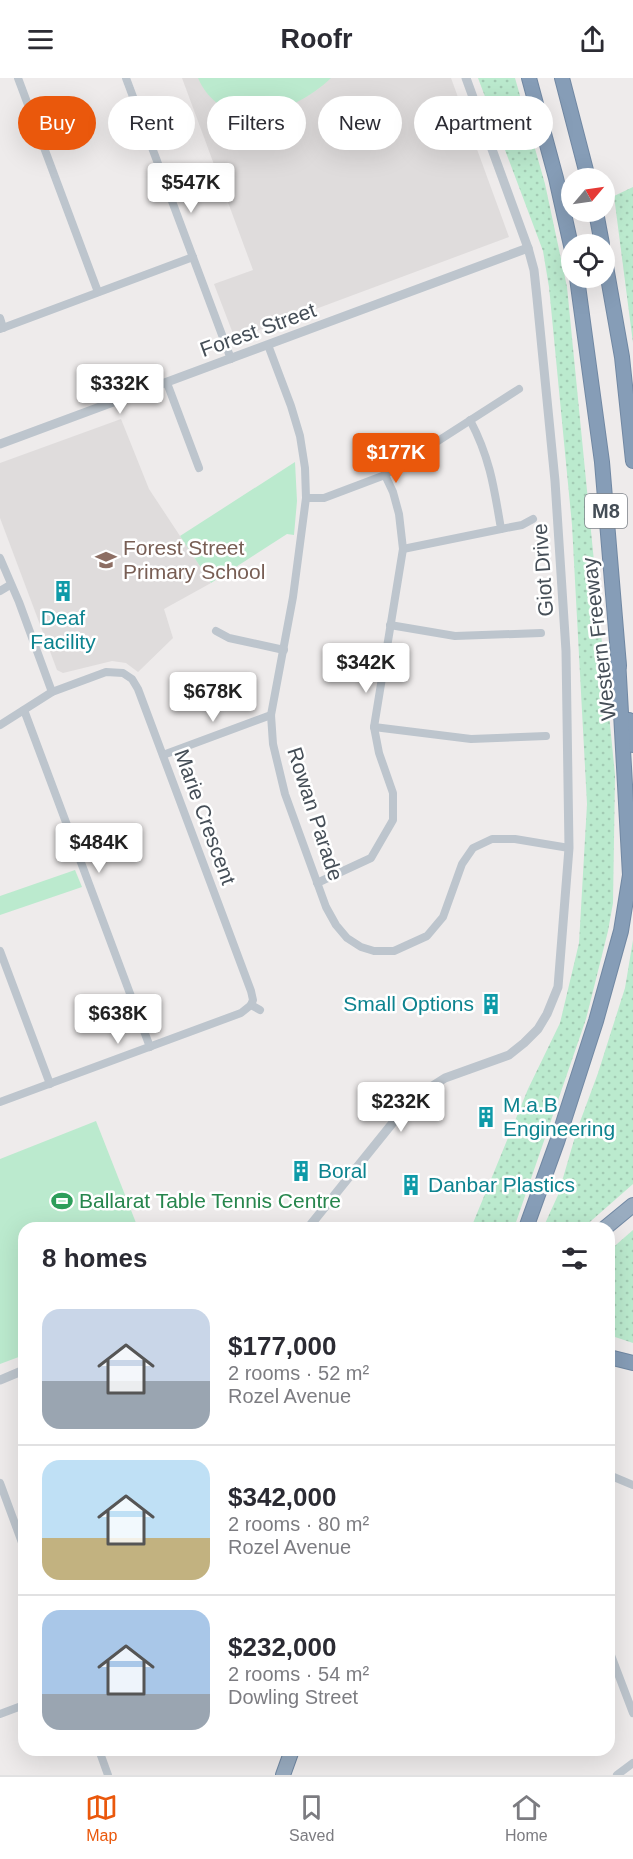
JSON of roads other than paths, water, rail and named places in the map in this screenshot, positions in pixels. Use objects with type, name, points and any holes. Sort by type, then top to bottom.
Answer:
[{"type":"highway","points":[[529,78],[568,234]]},
{"type":"highway","points":[[562,78],[585,168]]},
{"type":"highway","name":"Western Freeway","points":[[578,288],[602,462],[618,659],[633,745]]},
{"type":"highway","points":[[610,288],[622,357],[633,462]]},
{"type":"highway","points":[[528,1222],[557,1142],[592,1032],[623,920],[630,875],[618,659]]},
{"type":"highway","points":[[612,1222],[633,1205]]},
{"type":"highway","points":[[615,1358],[633,1363]]},
{"type":"highway","points":[[283,1775],[290,1756]]},
{"type":"street","points":[[18,78],[98,292]]},
{"type":"street","points":[[126,78],[231,359]]},
{"type":"street","name":"Giot Drive","points":[[313,1222],[394,1120],[423,1092],[445,1078],[509,1054],[538,1029],[558,987],[569,848],[566,651],[552,458],[536,288],[528,248],[466,78]]},
{"type":"street","name":"Forest Street","points":[[0,444],[528,248]]},
{"type":"street","points":[[0,318],[2,328],[193,257]]},
{"type":"street","name":"Rowan Parade","points":[[268,345],[300,436],[305,468],[306,498],[284,650],[271,715],[273,744],[285,794],[317,884],[336,925],[347,938],[361,947],[374,951],[394,951],[427,936],[443,917],[462,864],[473,849],[492,839],[515,839],[569,848]]},
{"type":"street","points":[[167,383],[199,468]]},
{"type":"street","points":[[306,498],[324,498],[385,476],[519,389]]},
{"type":"street","points":[[470,420],[483,445],[491,472],[501,529]]},
{"type":"street","points":[[317,884],[371,858],[393,820],[393,793],[379,753],[374,727],[403,549],[399,514],[393,492],[385,476]]},
{"type":"street","points":[[403,549],[522,525],[533,519]]},
{"type":"street","points":[[0,558],[52,692]]},
{"type":"street","points":[[0,591],[10,585]]},
{"type":"street","points":[[390,625],[455,636],[541,633]]},
{"type":"street","points":[[216,632],[229,638],[284,650]]},
{"type":"street","name":"Marie Crescent","points":[[0,725],[52,692],[108,672],[118,671],[126,674],[137,686],[251,991],[253,1000],[251,1005]]},
{"type":"street","points":[[24,710],[150,1047]]},
{"type":"street","points":[[163,755],[271,715]]},
{"type":"street","points":[[374,727],[471,739],[546,736]]},
{"type":"street","points":[[0,951],[50,1084]]},
{"type":"street","points":[[0,1102],[244,1011],[251,1005],[260,1010]]},
{"type":"street","points":[[0,1380],[18,1373]]},
{"type":"street","points":[[615,1478],[633,1485]]},
{"type":"street","points":[[0,1483],[18,1532]]},
{"type":"street","points":[[615,1666],[633,1713]]},
{"type":"street","points":[[0,1714],[18,1707]]},
{"type":"street","points":[[101,1756],[108,1775]]},
{"type":"street","points":[[617,1775],[633,1763]]},
{"type":"place","name":"Forest Street Primary School","points":[[106,560]]},
{"type":"place","name":"Deaf Facility","points":[[63,591]]},
{"type":"place","name":"Small Options","points":[[491,1004]]},
{"type":"place","name":"M.a.B Engineering","points":[[486,1117]]},
{"type":"place","name":"Boral","points":[[301,1171]]},
{"type":"place","name":"Danbar Plastics","points":[[411,1185]]},
{"type":"place","name":"Ballarat Table Tennis Centre","points":[[62,1201]]}]
